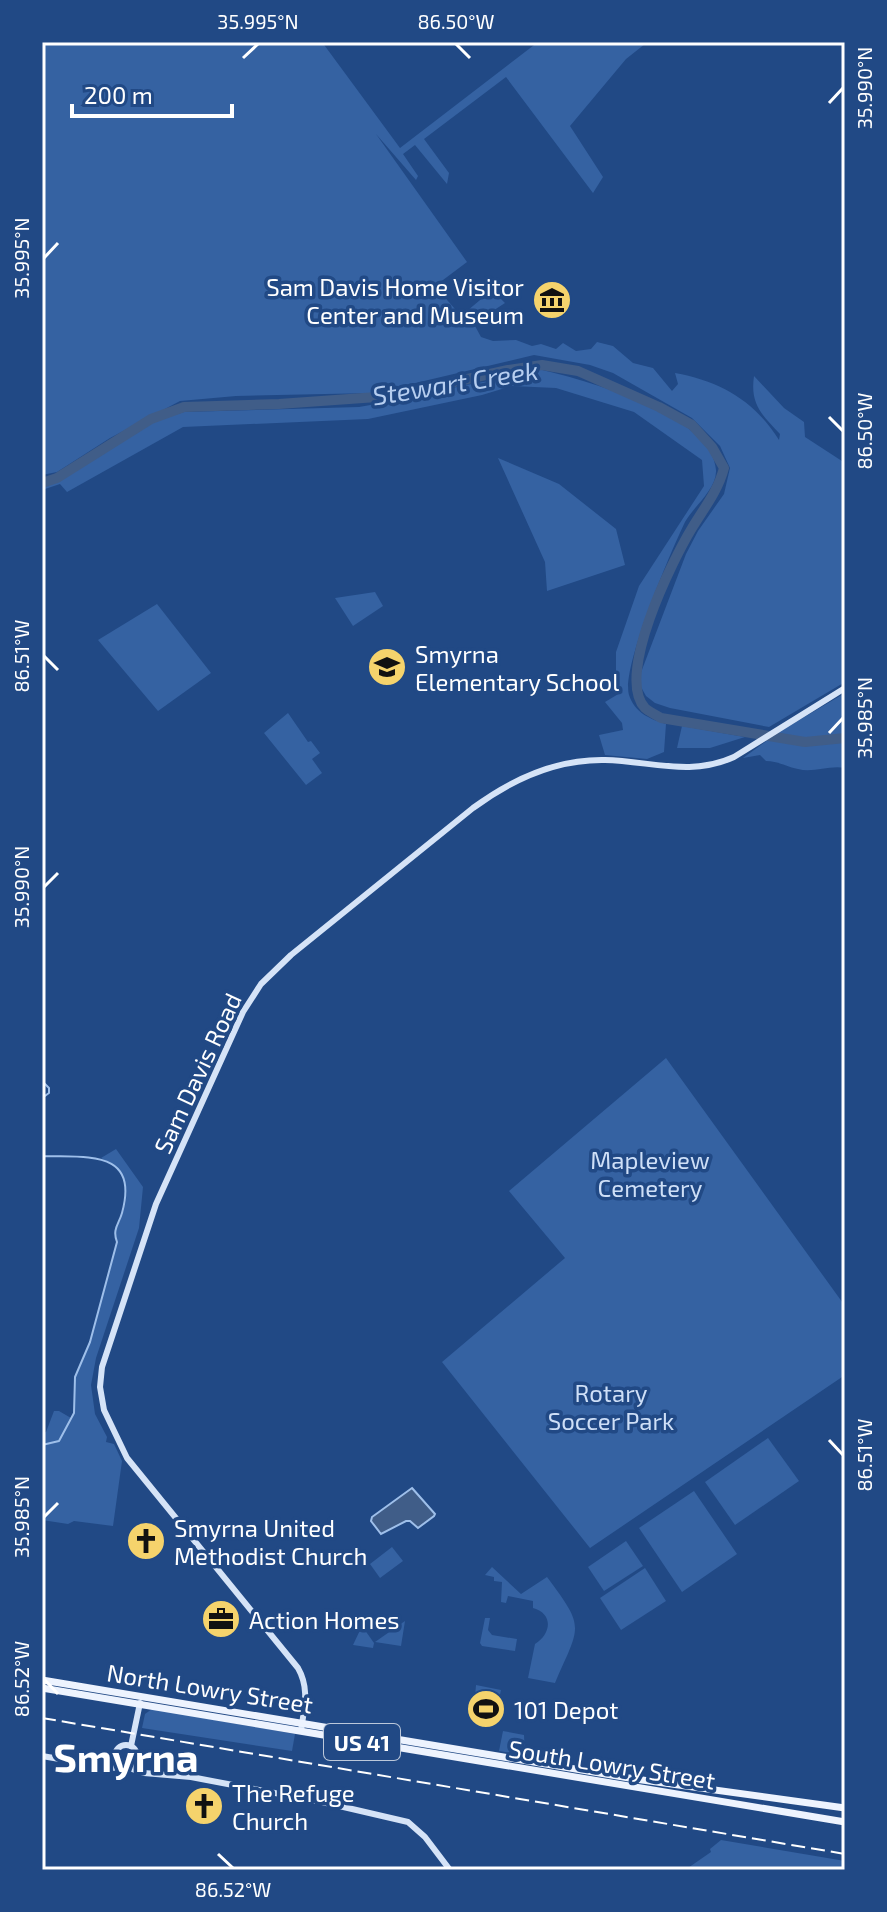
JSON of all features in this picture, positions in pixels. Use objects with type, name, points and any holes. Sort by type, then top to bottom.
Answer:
[{"type":"main road","name":"North Lowry Street","points":[[42,1680],[139,1701]]},
{"type":"main road","name":"South Lowry Street","points":[[42,1688],[302,1727],[845,1822]]},
{"type":"main road","name":"North Lowry Street","points":[[302,1727],[845,1808]]},
{"type":"street","name":"Sam Davis Road","points":[[302,1727],[306,1694],[299,1670],[127,1458],[108,1423],[101,1400],[102,1367],[150,1221],[243,1012],[266,978],[291,955],[487,797],[529,775],[570,763],[604,760],[672,768],[715,764],[740,753],[845,688]]},
{"type":"street","points":[[139,1701],[131,1746],[150,1772]]},
{"type":"street","points":[[98,1764],[109,1761],[122,1746],[131,1746]]},
{"type":"street","points":[[115,1755],[116,1761],[139,1772],[322,1802],[411,1823],[450,1870]]},
{"type":"street","points":[[42,1756],[112,1768],[134,1763],[137,1755]]},
{"type":"green space","points":[[42,42],[322,42],[400,148],[538,42],[717,42],[645,44],[626,59],[570,126],[603,177],[593,193],[506,77],[424,139],[449,173],[447,184],[415,145],[403,154],[418,176],[416,180],[376,134],[467,262],[435,286],[461,316],[492,290],[505,303],[475,326],[481,337],[493,341],[516,340],[532,346],[541,344],[556,349],[563,343],[576,351],[591,349],[597,342],[613,346],[633,363],[653,368],[672,391],[678,384],[675,373],[721,387],[759,414],[779,440],[780,434],[755,401],[754,376],[784,408],[804,422],[805,437],[845,463],[845,682],[769,727],[670,708],[646,696],[640,675],[686,554],[724,494],[730,468],[720,446],[692,418],[613,373],[590,365],[534,355],[373,393],[236,396],[180,401],[110,438],[57,472],[42,475]]},
{"type":"green space","points":[[538,369],[613,391],[670,417],[694,432],[710,450],[716,470],[713,484],[685,522],[678,537],[632,661],[629,695],[632,701],[644,714],[666,724],[664,752],[647,759],[605,755],[599,735],[623,730],[622,723],[605,702],[620,693],[616,652],[639,586],[704,486],[702,460],[634,412],[556,388],[512,386],[368,419],[183,427],[67,492],[60,484],[42,490],[42,486],[59,480],[155,421],[184,412],[359,407],[501,379],[508,372]]},
{"type":"green space","points":[[498,458],[559,484],[616,529],[625,565],[547,591],[545,562]]},
{"type":"green space","points":[[375,592],[383,606],[353,626],[335,598]]},
{"type":"green space","points":[[157,604],[211,673],[158,711],[98,640]]},
{"type":"green space","points":[[845,693],[845,768],[804,770],[766,761],[760,755],[743,758],[779,732]]},
{"type":"green space","points":[[288,713],[308,742],[311,741],[320,753],[312,759],[322,773],[306,785],[264,733]]},
{"type":"green space","points":[[682,726],[745,737],[710,748],[677,748]]},
{"type":"green space","name":"Rotary Soccer Park","points":[[666,1058],[845,1306],[845,1375],[590,1548],[442,1362],[565,1258],[509,1191]]},
{"type":"green space","points":[[116,1149],[143,1187],[139,1228],[96,1358],[91,1385],[95,1414],[107,1437],[106,1442],[114,1444],[122,1461],[113,1526],[42,1520],[42,1433],[46,1432],[54,1411],[71,1418],[74,1413],[75,1377],[90,1342],[126,1198],[122,1175],[101,1158]]},
{"type":"green space","points":[[768,1438],[799,1481],[735,1525],[705,1482]]},
{"type":"green space","points":[[694,1491],[737,1554],[682,1592],[639,1528]]},
{"type":"green space","points":[[626,1541],[643,1566],[604,1591],[588,1567]]},
{"type":"green space","points":[[392,1547],[403,1561],[380,1578],[370,1564]]},
{"type":"green space","points":[[492,1567],[521,1594],[547,1577],[568,1607],[575,1628],[574,1638],[555,1683],[528,1678],[535,1644],[547,1630],[547,1619],[533,1608],[533,1601],[508,1596],[506,1603],[501,1602],[502,1582],[485,1575]]},
{"type":"green space","points":[[645,1568],[666,1601],[621,1630],[600,1598]]},
{"type":"green space","points":[[485,1618],[490,1618],[488,1630],[492,1635],[517,1639],[515,1651],[482,1646]]},
{"type":"green space","points":[[405,1621],[401,1646],[375,1642]]},
{"type":"green space","points":[[362,1626],[374,1643],[373,1648],[353,1645]]},
{"type":"green space","name":"101 Depot","points":[[476,1685],[501,1690],[494,1724],[473,1720]]},
{"type":"green space","points":[[152,1709],[295,1734],[292,1751],[142,1728],[145,1714]]},
{"type":"green space","points":[[503,1731],[524,1735],[525,1755],[499,1751]]},
{"type":"green space","points":[[721,1840],[845,1861],[845,1870],[685,1870],[711,1852],[710,1849]]},
{"type":"shaded area","points":[[412,1488],[434,1516],[418,1528],[406,1521],[381,1534],[371,1521],[372,1517]]},
{"type":"waterway","name":"Stewart Creek","points":[[42,483],[57,478],[151,419],[184,407],[391,396],[542,365],[578,371],[692,425],[712,447],[724,468],[714,492],[672,566],[650,618],[637,671],[638,692],[645,708],[661,718],[805,742],[845,738]]},
{"type":"waterway","points":[[42,1081],[49,1088],[49,1093],[42,1098]]},
{"type":"waterway","points":[[42,1156],[105,1161],[116,1167],[123,1177],[125,1192],[116,1230],[117,1242],[90,1342],[75,1377],[74,1413],[59,1441],[42,1445]]},
{"type":"railway","points":[[42,1718],[845,1854]]},
{"type":"place","name":"Sam Davis Home Visitor Center and Museum","points":[[552,300]]},
{"type":"place","name":"Smyrna Elementary School","points":[[387,667]]},
{"type":"place","name":"Smyrna United Methodist Church","points":[[146,1541]]},
{"type":"place","name":"Action Homes","points":[[221,1619]]},
{"type":"place","name":"101 Depot","points":[[486,1709]]},
{"type":"place","name":"The Refuge Church","points":[[204,1806]]},
{"type":"district","name":"Smyrna","points":[[126,1756]]},
{"type":"park label","name":"Mapleview Cemetery","points":[[650,1173]]}]
